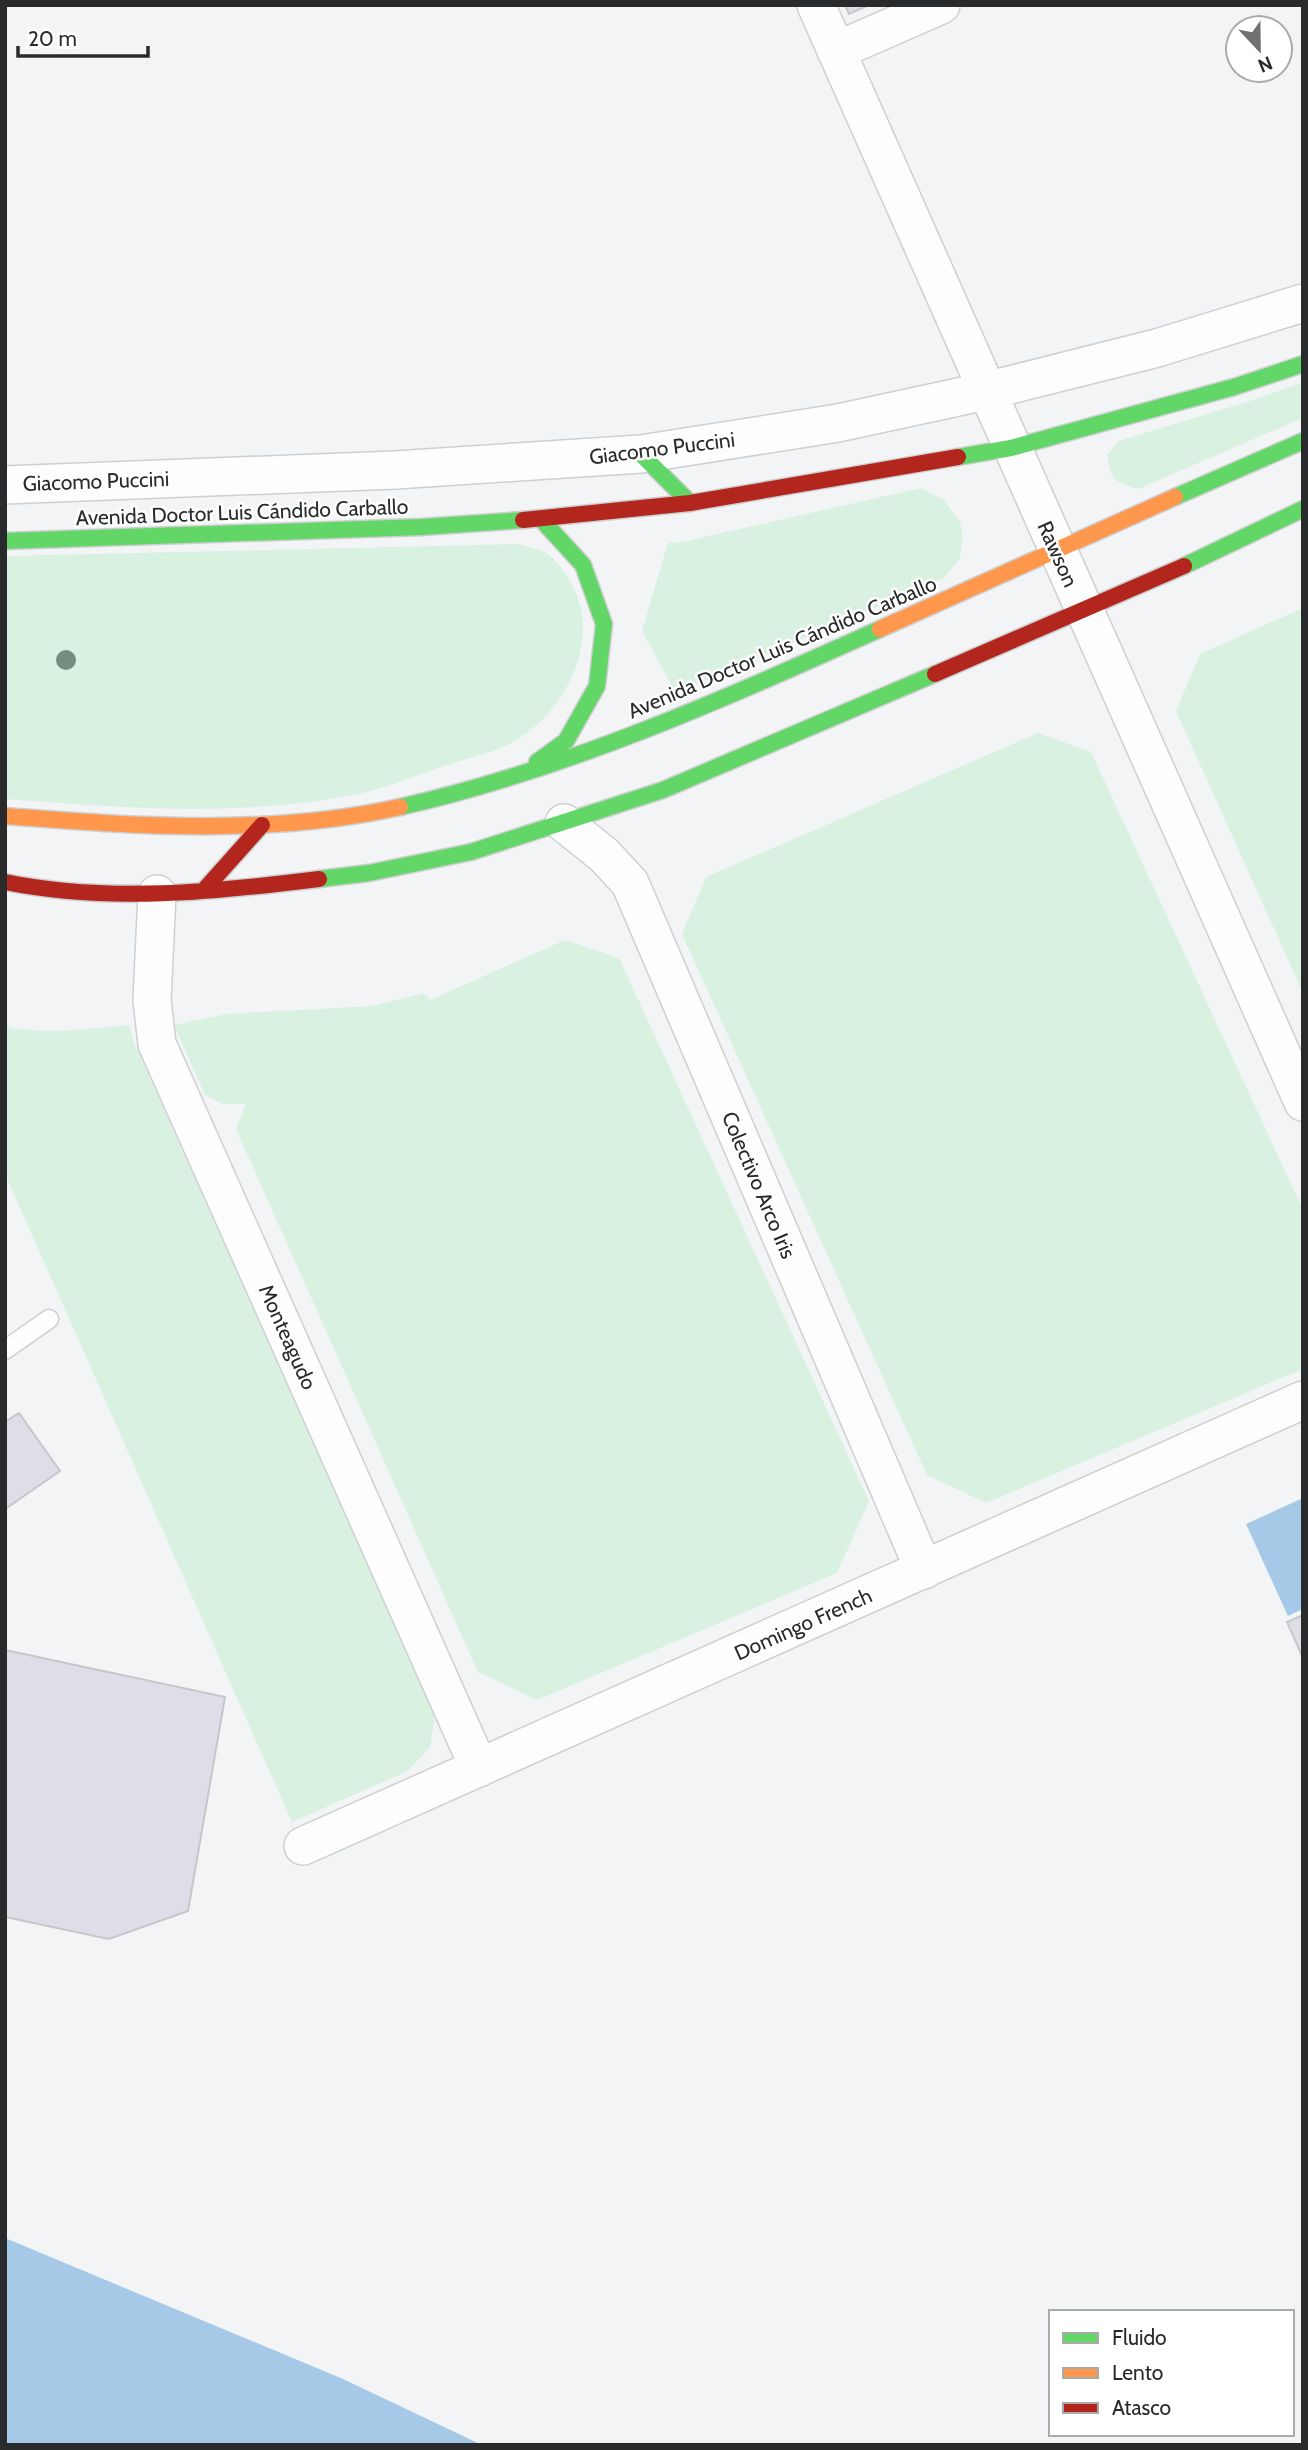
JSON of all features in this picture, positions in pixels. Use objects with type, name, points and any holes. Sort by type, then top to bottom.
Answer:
[{"type":"main road","name":"Avenida Doctor Luis Cándido Carballo","points":[[5,541],[422,527],[541,519],[690,503],[1011,447],[1234,387],[1303,364]]},
{"type":"main road","name":"Avenida Doctor Luis Cándido Carballo","points":[[5,816],[120,825],[262,825],[320,820],[391,809],[516,778],[693,713],[1303,441]]},
{"type":"main road","points":[[641,454],[690,503]]},
{"type":"main road","points":[[5,882],[45,890],[157,894],[280,884],[369,873],[471,852],[663,790],[1084,612],[1303,509]]},
{"type":"main road","points":[[516,778],[566,741],[597,686],[604,624],[583,565],[541,519]]},
{"type":"main road","points":[[204,890],[262,825]]},
{"type":"street","name":"Rawson","points":[[816,5],[1303,1102]]},
{"type":"street","points":[[836,51],[941,5]]},
{"type":"street","name":"Giacomo Puccini","points":[[5,485],[395,470],[641,454],[838,423],[986,391],[1157,348],[1303,303]]},
{"type":"street","name":"Colectivo Arco Iris","points":[[564,823],[604,855],[630,883],[924,1570]]},
{"type":"street","name":"Monteagudo","points":[[157,894],[152,1000],[157,1044],[479,1768]]},
{"type":"street","name":"Domingo French","points":[[303,1846],[1303,1401]]},
{"type":"lane","points":[[5,1350],[49,1319]]},
{"type":"green space","points":[[1303,382],[1303,418],[1138,489],[1124,485],[1112,475],[1107,455],[1119,441]]},
{"type":"green space","points":[[921,488],[944,500],[960,522],[963,538],[960,558],[944,578],[676,693],[642,631],[668,543]]},
{"type":"green space","points":[[519,544],[544,552],[559,565],[576,594],[583,624],[578,660],[562,694],[539,723],[509,744],[486,754],[358,794],[269,806],[225,809],[138,808],[5,799],[5,556]]},
{"type":"green space","points":[[1303,608],[1303,993],[1176,711],[1200,654]]},
{"type":"green space","points":[[1038,733],[1091,752],[1303,1210],[1303,1369],[986,1503],[927,1475],[682,934],[706,877]]},
{"type":"green space","points":[[565,940],[619,958],[869,1501],[837,1573],[537,1700],[478,1672],[236,1129],[246,1104],[222,1104],[205,1095],[174,1025],[226,1014],[373,1006],[424,993],[430,1000]]},
{"type":"green space","points":[[129,1025],[134,1043],[435,1715],[430,1747],[408,1771],[292,1822],[5,1174],[5,1026],[51,1031]]},
{"type":"water","points":[[1303,1498],[1303,1609],[1288,1616],[1246,1524]]},
{"type":"water","points":[[5,2238],[343,2379],[482,2445],[5,2445]]},
{"type":"building","points":[[845,5],[869,5],[849,14]]},
{"type":"building","points":[[19,1413],[60,1471],[5,1509],[5,1422]]},
{"type":"building","points":[[1303,1615],[1303,1658],[1287,1622]]},
{"type":"building","points":[[5,1650],[225,1697],[188,1911],[109,1939],[5,1917]]},
{"type":"traffic: fast","points":[[958,457],[1011,448],[1234,387],[1303,364]]},
{"type":"traffic: fast","points":[[1175,497],[1303,441]]},
{"type":"traffic: fast","points":[[641,454],[690,503]]},
{"type":"traffic: fast","points":[[1184,566],[1303,509]]},
{"type":"traffic: fast","points":[[537,762],[566,741],[597,686],[604,624],[583,565],[541,519]]},
{"type":"traffic: fast","points":[[5,541],[422,527],[523,520]]},
{"type":"traffic: fast","points":[[400,807],[524,773],[585,752],[704,706],[880,629]]},
{"type":"traffic: fast","points":[[319,879],[369,873],[471,852],[663,790],[935,674]]},
{"type":"traffic: slow","points":[[880,629],[1175,497]]},
{"type":"traffic: slow","points":[[5,816],[154,825],[253,825],[302,822],[400,807]]},
{"type":"traffic: jam","points":[[523,520],[690,503],[958,457]]},
{"type":"traffic: jam","points":[[935,674],[1184,566]]},
{"type":"traffic: jam","points":[[204,890],[262,825]]},
{"type":"traffic: jam","points":[[5,882],[122,894],[241,888],[319,879]]}]
